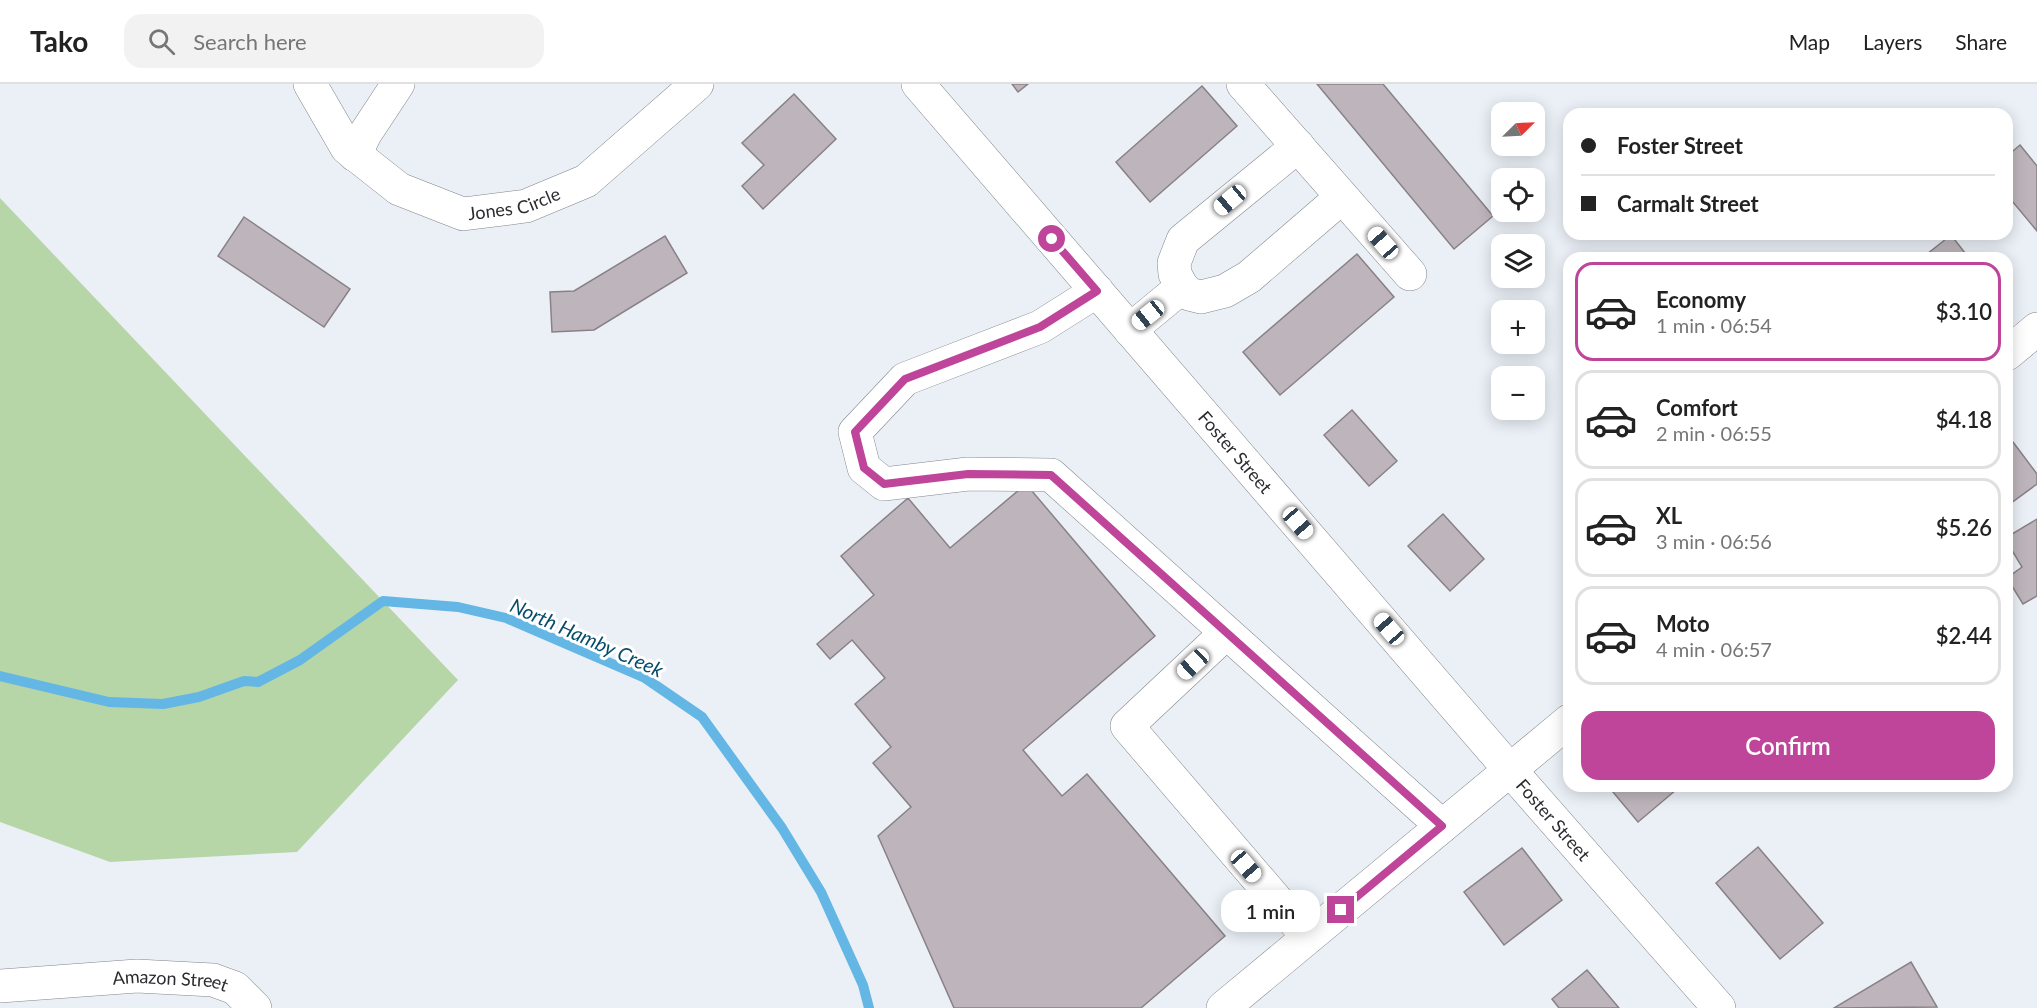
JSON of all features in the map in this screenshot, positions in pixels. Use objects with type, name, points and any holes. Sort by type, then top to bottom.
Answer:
[{"type":"street","name":"Jones Circle","points":[[310,84],[347,148],[355,155],[399,189],[463,214],[526,206],[586,180],[697,84]]},
{"type":"street","points":[[355,155],[398,84]]},
{"type":"street","name":"Foster Street","points":[[918,84],[1510,770],[1719,1008]]},
{"type":"street","points":[[1243,84],[1410,274]]},
{"type":"street","points":[[1298,146],[1182,240],[1174,263],[1175,274],[1182,287],[1189,294],[1201,297],[1225,291],[1249,277],[1342,197]]},
{"type":"street","points":[[1130,330],[1182,287]]},
{"type":"street","points":[[1097,291],[1040,327],[905,379],[855,432],[864,468],[884,484],[968,474],[1051,475],[1442,826]]},
{"type":"street","points":[[2013,349],[2037,329]]},
{"type":"street","points":[[1226,633],[1127,726],[1308,938]]},
{"type":"street","points":[[1223,1008],[1563,726]]},
{"type":"street","name":"Amazon Street","points":[[0,987],[137,976],[213,980],[235,988],[255,1008]]},
{"type":"green space","points":[[0,198],[458,680],[297,852],[110,862],[0,822]]},
{"type":"building","points":[[1012,84],[1028,84],[1018,92]]},
{"type":"building","points":[[1317,84],[1383,84],[1491,214],[1491,218],[1454,249]]},
{"type":"building","points":[[1202,86],[1237,126],[1150,202],[1116,162]]},
{"type":"building","points":[[794,94],[836,139],[763,209],[742,186],[764,165],[742,143]]},
{"type":"building","points":[[2020,145],[2037,166],[2037,231],[2013,202],[2013,151]]},
{"type":"building","points":[[244,217],[350,289],[324,327],[218,256]]},
{"type":"building","points":[[665,236],[687,273],[594,330],[552,332],[550,292],[574,291]]},
{"type":"building","points":[[1945,240],[1955,240],[1964,252],[1930,252]]},
{"type":"building","points":[[1357,254],[1394,297],[1280,395],[1243,352]]},
{"type":"building","points":[[1352,410],[1397,461],[1369,486],[1324,435]]},
{"type":"building","points":[[2013,442],[2037,474],[2037,484],[2013,502]]},
{"type":"building","points":[[1026,484],[1155,636],[1023,750],[1062,796],[1087,774],[1225,936],[1141,1008],[954,1008],[878,836],[911,807],[873,763],[891,747],[855,704],[885,678],[852,640],[830,659],[817,644],[874,595],[841,556],[908,498],[950,548]]},
{"type":"building","points":[[1443,514],[1484,559],[1450,591],[1408,546]]},
{"type":"building","points":[[2037,519],[2037,596],[2023,604],[2013,588],[2013,574],[2022,567],[2013,552],[2013,533]]},
{"type":"building","points":[[1613,792],[1674,792],[1638,822]]},
{"type":"building","points":[[1758,847],[1823,923],[1780,959],[1716,883]]},
{"type":"building","points":[[1522,848],[1562,900],[1504,945],[1464,892]]},
{"type":"building","points":[[1911,962],[1937,1007],[1834,1008]]},
{"type":"building","points":[[1587,970],[1619,1008],[1559,1008],[1552,999]]},
{"type":"waterway","name":"North Hamby Creek","points":[[0,676],[109,702],[163,704],[199,697],[244,681],[258,682],[300,660],[383,601],[458,607],[506,618],[645,678],[702,717],[782,828],[821,892],[863,985],[869,1008]]},
{"type":"route","points":[[1052,239],[1097,291],[1040,327],[905,379],[855,432],[864,468],[884,484],[968,474],[1051,475],[1442,826],[1341,910]]}]
